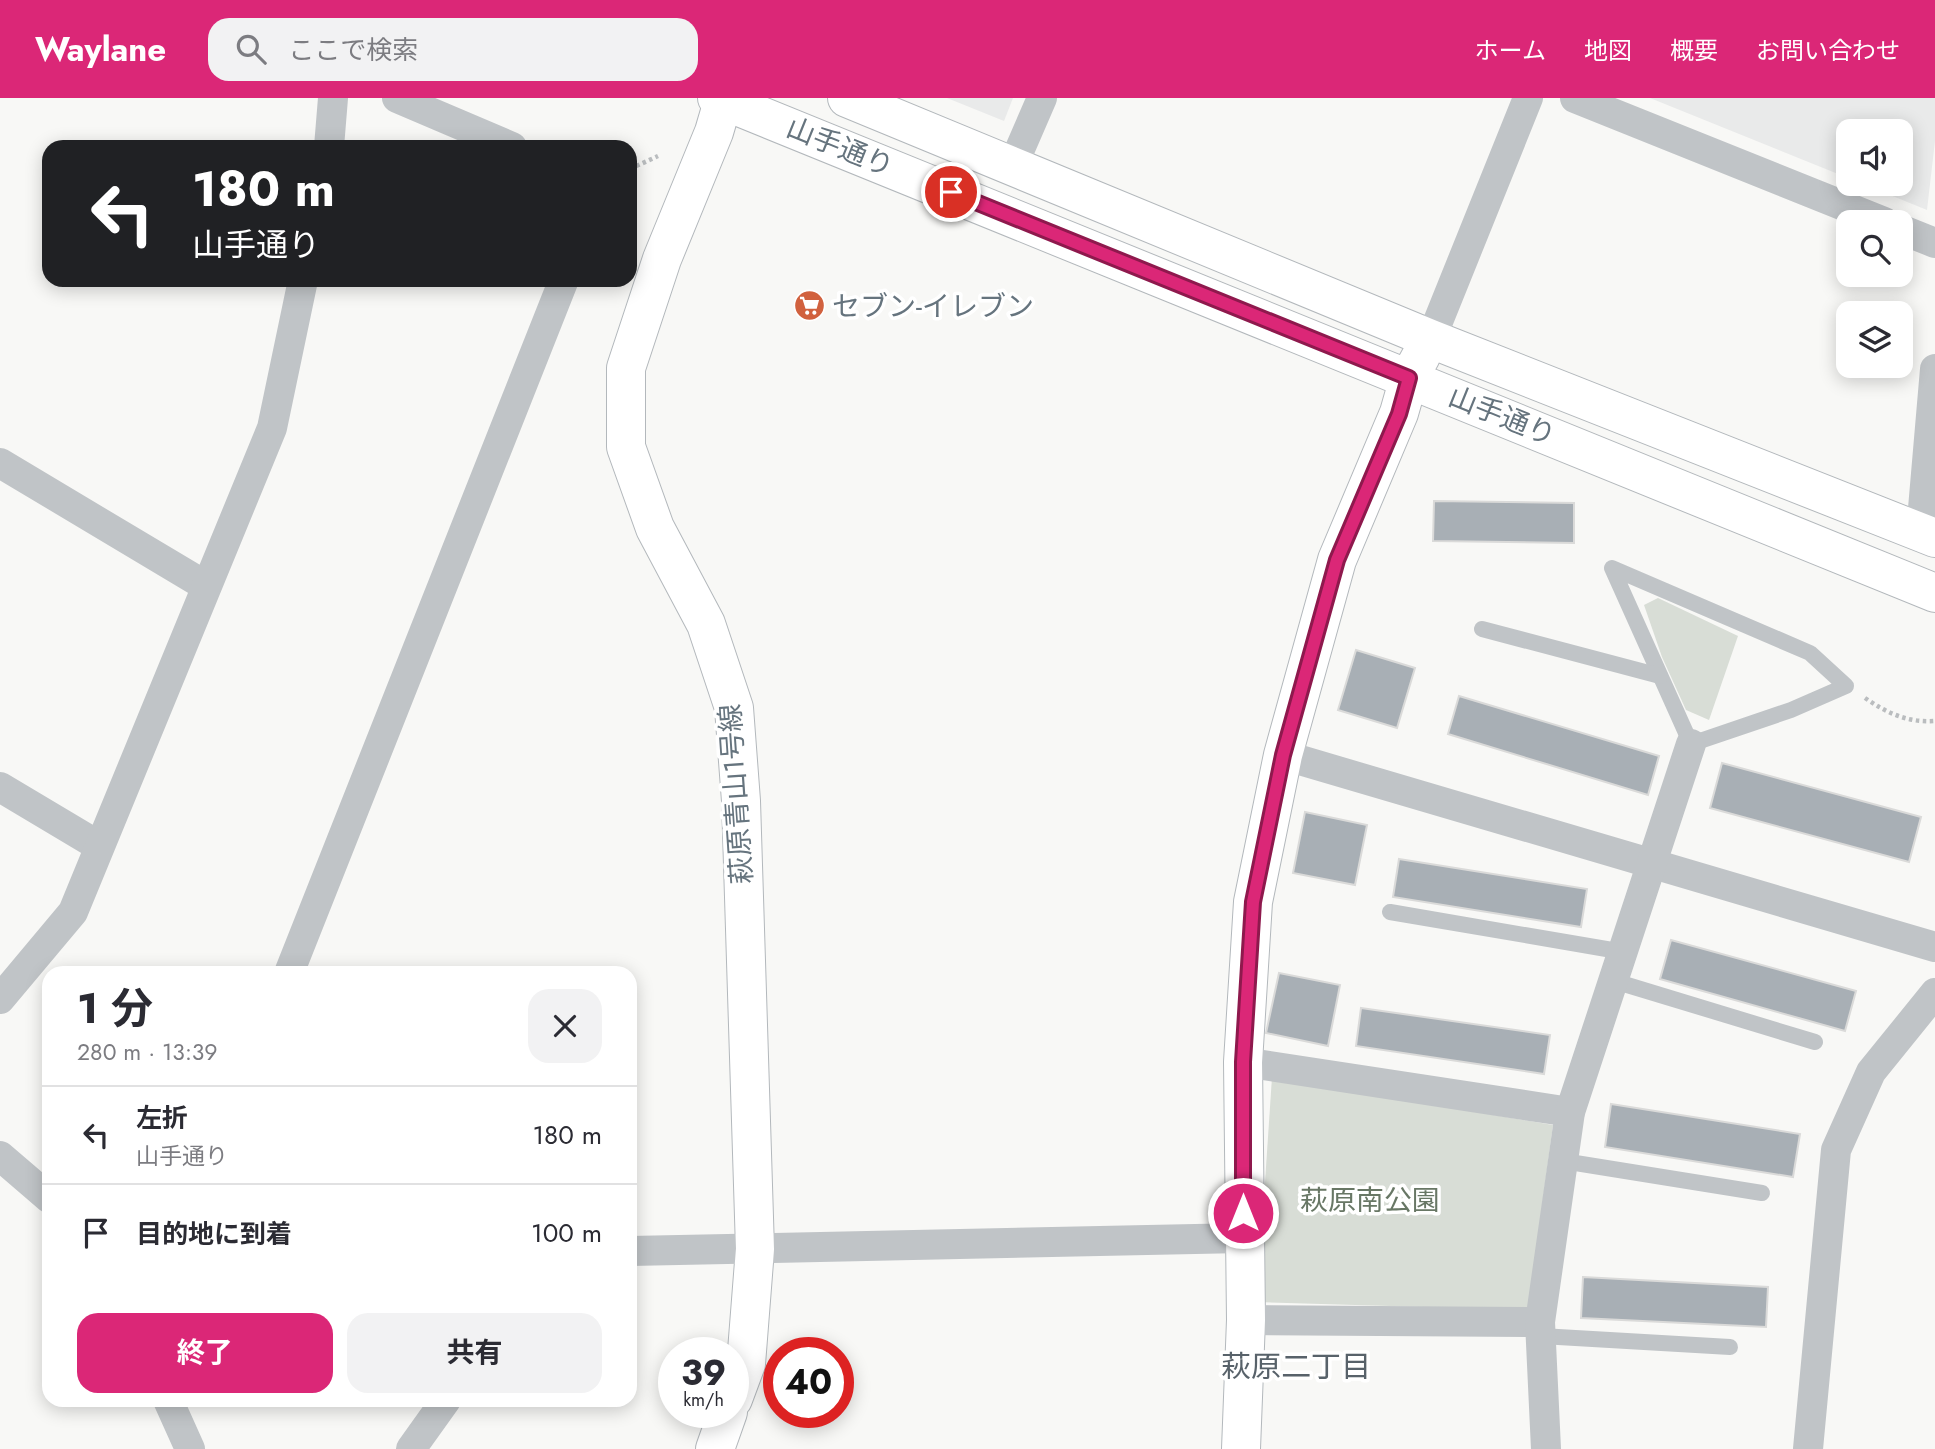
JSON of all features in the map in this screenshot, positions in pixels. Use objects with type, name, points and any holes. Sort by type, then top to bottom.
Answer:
[{"type":"street","points":[[330,140],[333,98]]},
{"type":"street","points":[[397,98],[496,140]]},
{"type":"street","name":"山手通り","points":[[847,98],[1431,339],[1928,536]]},
{"type":"street","points":[[1013,165],[1042,98]]},
{"type":"street","points":[[1241,1449],[1246,1320],[1243,1062],[1253,902],[1283,755],[1337,560],[1399,414],[1409,378],[1431,339],[1528,98]]},
{"type":"street","points":[[1575,98],[1854,210]]},
{"type":"street","name":"山手通り","points":[[721,99],[1935,593]]},
{"type":"street","name":"萩原青山1号線","points":[[721,99],[714,132],[662,259],[626,368],[626,447],[655,528],[706,624],[734,708],[741,801],[755,1249],[748,1337]]},
{"type":"street","points":[[1913,234],[1935,243]]},
{"type":"street","points":[[43,966],[73,912],[272,428],[302,287]]},
{"type":"street","points":[[292,966],[560,287]]},
{"type":"street","points":[[1928,536],[1935,369]]},
{"type":"street","points":[[0,464],[206,586]]},
{"type":"street","points":[[1546,1449],[1541,1329],[1570,1112],[1691,744]]},
{"type":"street","points":[[1283,755],[1935,947]]},
{"type":"street","points":[[0,787],[99,846]]},
{"type":"street","points":[[0,999],[42,967]]},
{"type":"street","points":[[1808,1449],[1836,1150],[1871,1072],[1935,993]]},
{"type":"street","points":[[1243,1062],[1570,1112]]},
{"type":"street","points":[[0,1156],[42,1192]]},
{"type":"street","points":[[637,1251],[1243,1238]]},
{"type":"street","points":[[1246,1320],[1541,1329]]},
{"type":"street","points":[[171,1407],[190,1449]]},
{"type":"street","points":[[411,1449],[441,1407]]},
{"type":"street","points":[[715,1449],[723,1428]]},
{"type":"lane","points":[[1612,568],[1810,653],[1846,686],[1791,710],[1691,744],[1660,676],[1612,568]]},
{"type":"lane","points":[[1482,629],[1660,676]]},
{"type":"lane","points":[[1390,912],[1624,952]]},
{"type":"lane","points":[[1614,981],[1815,1042]]},
{"type":"lane","points":[[1563,1161],[1762,1193]]},
{"type":"lane","points":[[1541,1329],[1730,1347]]},
{"type":"path","points":[[637,166],[658,156]]},
{"type":"path","points":[[1846,686],[1888,713],[1919,722],[1935,721]]},
{"type":"shaded area","points":[[947,98],[1013,98],[1004,121]]},
{"type":"shaded area","points":[[1650,98],[1935,98],[1935,141],[1927,210],[1893,196],[1913,196],[1913,119],[1836,119],[1836,173]]},
{"type":"green space","points":[[1658,598],[1738,636],[1709,720],[1686,710],[1662,657],[1644,605]]},
{"type":"green space","name":"萩原南公園","points":[[1272,1077],[1553,1125],[1528,1310],[1257,1302]]},
{"type":"building","points":[[1434,501],[1574,503],[1574,543],[1433,541]]},
{"type":"building","points":[[1356,650],[1415,668],[1397,728],[1338,710]]},
{"type":"building","points":[[1459,696],[1659,756],[1648,795],[1448,734]]},
{"type":"building","points":[[1722,763],[1921,817],[1909,862],[1710,808]]},
{"type":"building","points":[[1305,812],[1367,825],[1355,885],[1293,873]]},
{"type":"building","points":[[1399,859],[1587,889],[1581,927],[1393,897]]},
{"type":"building","points":[[1671,940],[1856,991],[1845,1031],[1660,979]]},
{"type":"building","points":[[1279,973],[1340,985],[1328,1046],[1266,1033]]},
{"type":"building","points":[[1361,1008],[1550,1035],[1544,1074],[1356,1046]]},
{"type":"building","points":[[1611,1104],[1800,1134],[1793,1177],[1605,1147]]},
{"type":"building","points":[[1583,1277],[1768,1287],[1766,1327],[1581,1318]]},
{"type":"place","name":"セブン-イレブン","points":[[809,306]]},
{"type":"district","name":"萩原二丁目","points":[[1296,1366]]},
{"type":"route","points":[[951,192],[1409,378],[1399,414],[1337,560],[1283,755],[1253,902],[1243,1062],[1243,1213]]}]
